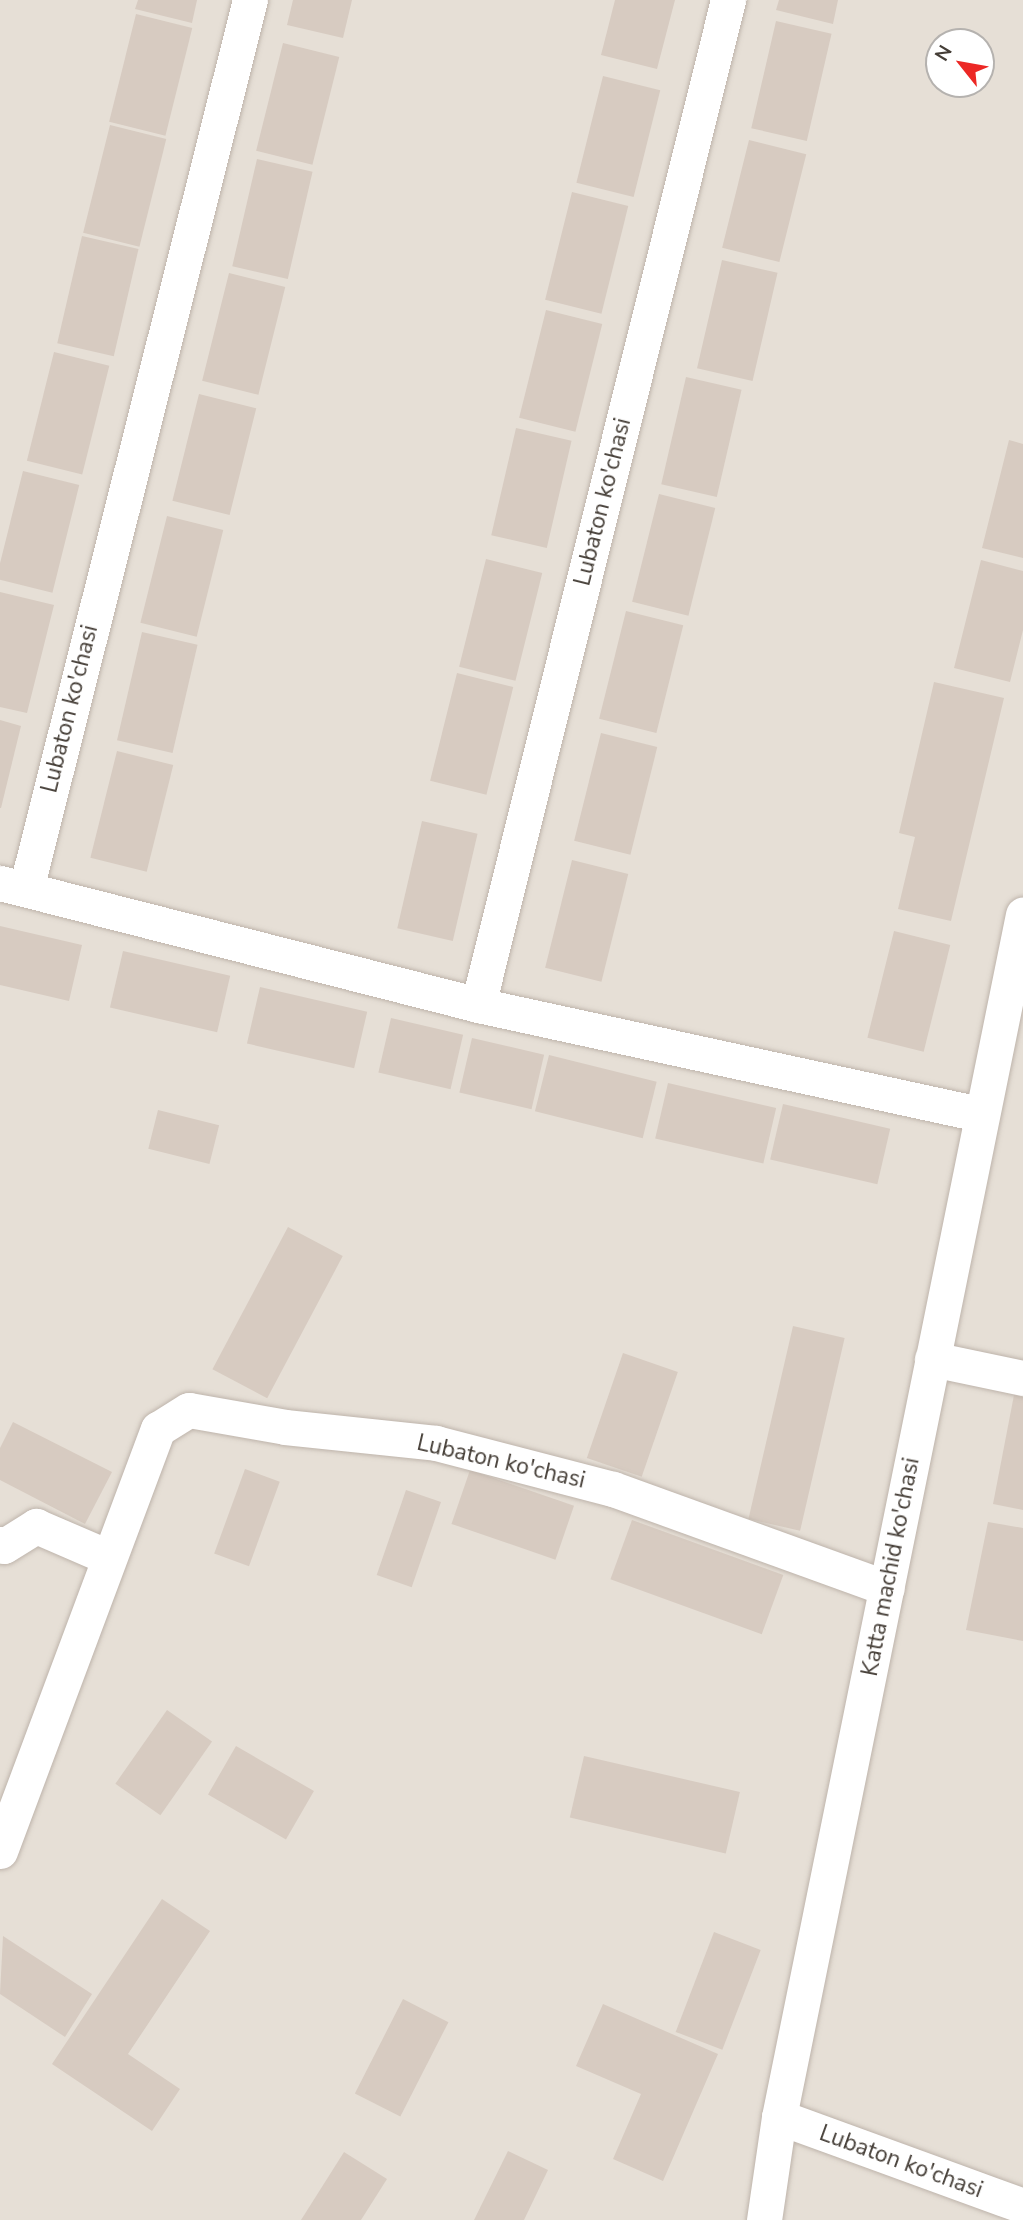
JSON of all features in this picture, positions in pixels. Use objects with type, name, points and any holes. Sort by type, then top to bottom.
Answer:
[{"type":"street","name":"Lubaton ko'chasi","points":[[250,0],[13,886],[478,1005],[979,1114]]},
{"type":"street","name":"Lubaton ko'chasi","points":[[478,1005],[728,0]]},
{"type":"street","name":"Katta machid ko'chasi","points":[[764,2220],[779,2117],[887,1588],[979,1114],[1023,914]]},
{"type":"street","points":[[932,1359],[1023,1378]]},
{"type":"street","name":"Lubaton ko'chasi","points":[[0,1851],[158,1429],[189,1410],[285,1427],[436,1443],[612,1489],[887,1588]]},
{"type":"street","points":[[0,1544],[4,1546],[36,1526],[108,1557]]},
{"type":"street","name":"Lubaton ko'chasi","points":[[779,2117],[1023,2206]]},
{"type":"shaded area","points":[[0,0],[1023,0],[1023,2220],[0,2220]]},
{"type":"building","points":[[138,0],[197,0],[192,23],[135,9]]},
{"type":"building","points":[[293,0],[352,0],[343,38],[287,25]]},
{"type":"building","points":[[615,0],[675,0],[657,69],[601,55]]},
{"type":"building","points":[[779,0],[838,0],[833,24],[776,10]]},
{"type":"building","points":[[136,14],[192,28],[165,136],[109,122]]},
{"type":"building","points":[[776,21],[832,34],[807,141],[751,128]]},
{"type":"building","points":[[283,43],[339,57],[312,165],[256,151]]},
{"type":"building","points":[[603,76],[660,90],[634,197],[576,183]]},
{"type":"building","points":[[110,125],[166,139],[139,247],[83,233]]},
{"type":"building","points":[[749,140],[806,154],[779,262],[722,248]]},
{"type":"building","points":[[257,159],[313,172],[288,279],[232,266]]},
{"type":"building","points":[[572,192],[628,206],[601,314],[545,300]]},
{"type":"building","points":[[82,236],[139,249],[114,356],[57,343]]},
{"type":"building","points":[[722,260],[778,273],[753,381],[697,368]]},
{"type":"building","points":[[229,273],[285,287],[258,395],[202,381]]},
{"type":"building","points":[[546,310],[602,324],[575,432],[519,418]]},
{"type":"building","points":[[54,352],[109,366],[82,474],[27,461]]},
{"type":"building","points":[[686,377],[742,390],[717,497],[661,484]]},
{"type":"building","points":[[199,394],[256,408],[230,515],[172,501]]},
{"type":"building","points":[[516,428],[572,441],[547,548],[491,535]]},
{"type":"building","points":[[1009,440],[1023,444],[1023,558],[982,548]]},
{"type":"building","points":[[23,471],[79,485],[52,593],[0,580],[0,563]]},
{"type":"building","points":[[659,494],[715,508],[688,616],[632,602]]},
{"type":"building","points":[[167,516],[223,530],[197,637],[140,623]]},
{"type":"building","points":[[486,559],[542,573],[515,681],[459,667]]},
{"type":"building","points":[[981,560],[1023,571],[1023,630],[1010,682],[954,668]]},
{"type":"building","points":[[0,592],[54,605],[27,713],[0,707]]},
{"type":"building","points":[[626,611],[683,625],[656,733],[599,719]]},
{"type":"building","points":[[142,632],[198,645],[173,753],[117,740]]},
{"type":"building","points":[[457,673],[513,687],[486,795],[430,781]]},
{"type":"building","points":[[934,682],[1004,698],[951,921],[898,909],[915,837],[899,833]]},
{"type":"building","points":[[0,720],[21,726],[1,808],[0,808]]},
{"type":"building","points":[[601,733],[657,747],[630,855],[574,841]]},
{"type":"building","points":[[117,751],[173,765],[147,872],[90,858]]},
{"type":"building","points":[[422,821],[478,834],[453,941],[397,928]]},
{"type":"building","points":[[572,860],[628,874],[601,982],[545,968]]},
{"type":"building","points":[[0,926],[82,945],[69,1001],[0,985]]},
{"type":"building","points":[[894,931],[950,945],[924,1052],[867,1038]]},
{"type":"building","points":[[123,951],[230,976],[217,1032],[110,1008]]},
{"type":"building","points":[[260,987],[367,1012],[354,1068],[247,1044]]},
{"type":"building","points":[[391,1018],[463,1035],[451,1089],[378,1073]]},
{"type":"building","points":[[472,1038],[544,1055],[532,1109],[459,1093]]},
{"type":"building","points":[[549,1055],[657,1082],[643,1138],[535,1111]]},
{"type":"building","points":[[668,1083],[776,1108],[763,1164],[655,1139]]},
{"type":"building","points":[[783,1104],[890,1129],[877,1184],[770,1160]]},
{"type":"building","points":[[158,1110],[219,1125],[209,1164],[148,1149]]},
{"type":"building","points":[[288,1227],[343,1256],[267,1398],[212,1369]]},
{"type":"building","points":[[793,1326],[845,1338],[800,1531],[748,1519]]},
{"type":"building","points":[[623,1353],[678,1372],[642,1477],[587,1458]]},
{"type":"building","points":[[1014,1395],[1023,1397],[1023,1510],[993,1504]]},
{"type":"building","points":[[13,1422],[112,1472],[85,1524],[0,1480],[0,1448]]},
{"type":"building","points":[[245,1469],[280,1482],[249,1566],[214,1554]]},
{"type":"building","points":[[470,1470],[574,1506],[555,1560],[451,1524]]},
{"type":"building","points":[[406,1490],[441,1502],[412,1587],[377,1575]]},
{"type":"building","points":[[632,1520],[783,1575],[762,1634],[610,1579]]},
{"type":"building","points":[[988,1522],[1023,1528],[1023,1641],[966,1630]]},
{"type":"building","points":[[167,1710],[212,1742],[160,1815],[115,1784]]},
{"type":"building","points":[[236,1746],[314,1791],[286,1839],[208,1794]]},
{"type":"building","points":[[584,1756],[740,1792],[726,1853],[570,1817]]},
{"type":"building","points":[[162,1899],[210,1931],[128,2054],[180,2089],[152,2131],[52,2064]]},
{"type":"building","points":[[714,1932],[761,1950],[722,2050],[676,2032]]},
{"type":"building","points":[[3,1936],[92,1994],[65,2037],[0,1994]]},
{"type":"building","points":[[403,1999],[448,2022],[400,2117],[355,2093]]},
{"type":"building","points":[[603,2004],[718,2054],[663,2181],[613,2159],[641,2094],[576,2066]]},
{"type":"building","points":[[508,2151],[548,2170],[524,2220],[474,2220]]},
{"type":"building","points":[[344,2152],[387,2179],[361,2220],[301,2220]]}]
